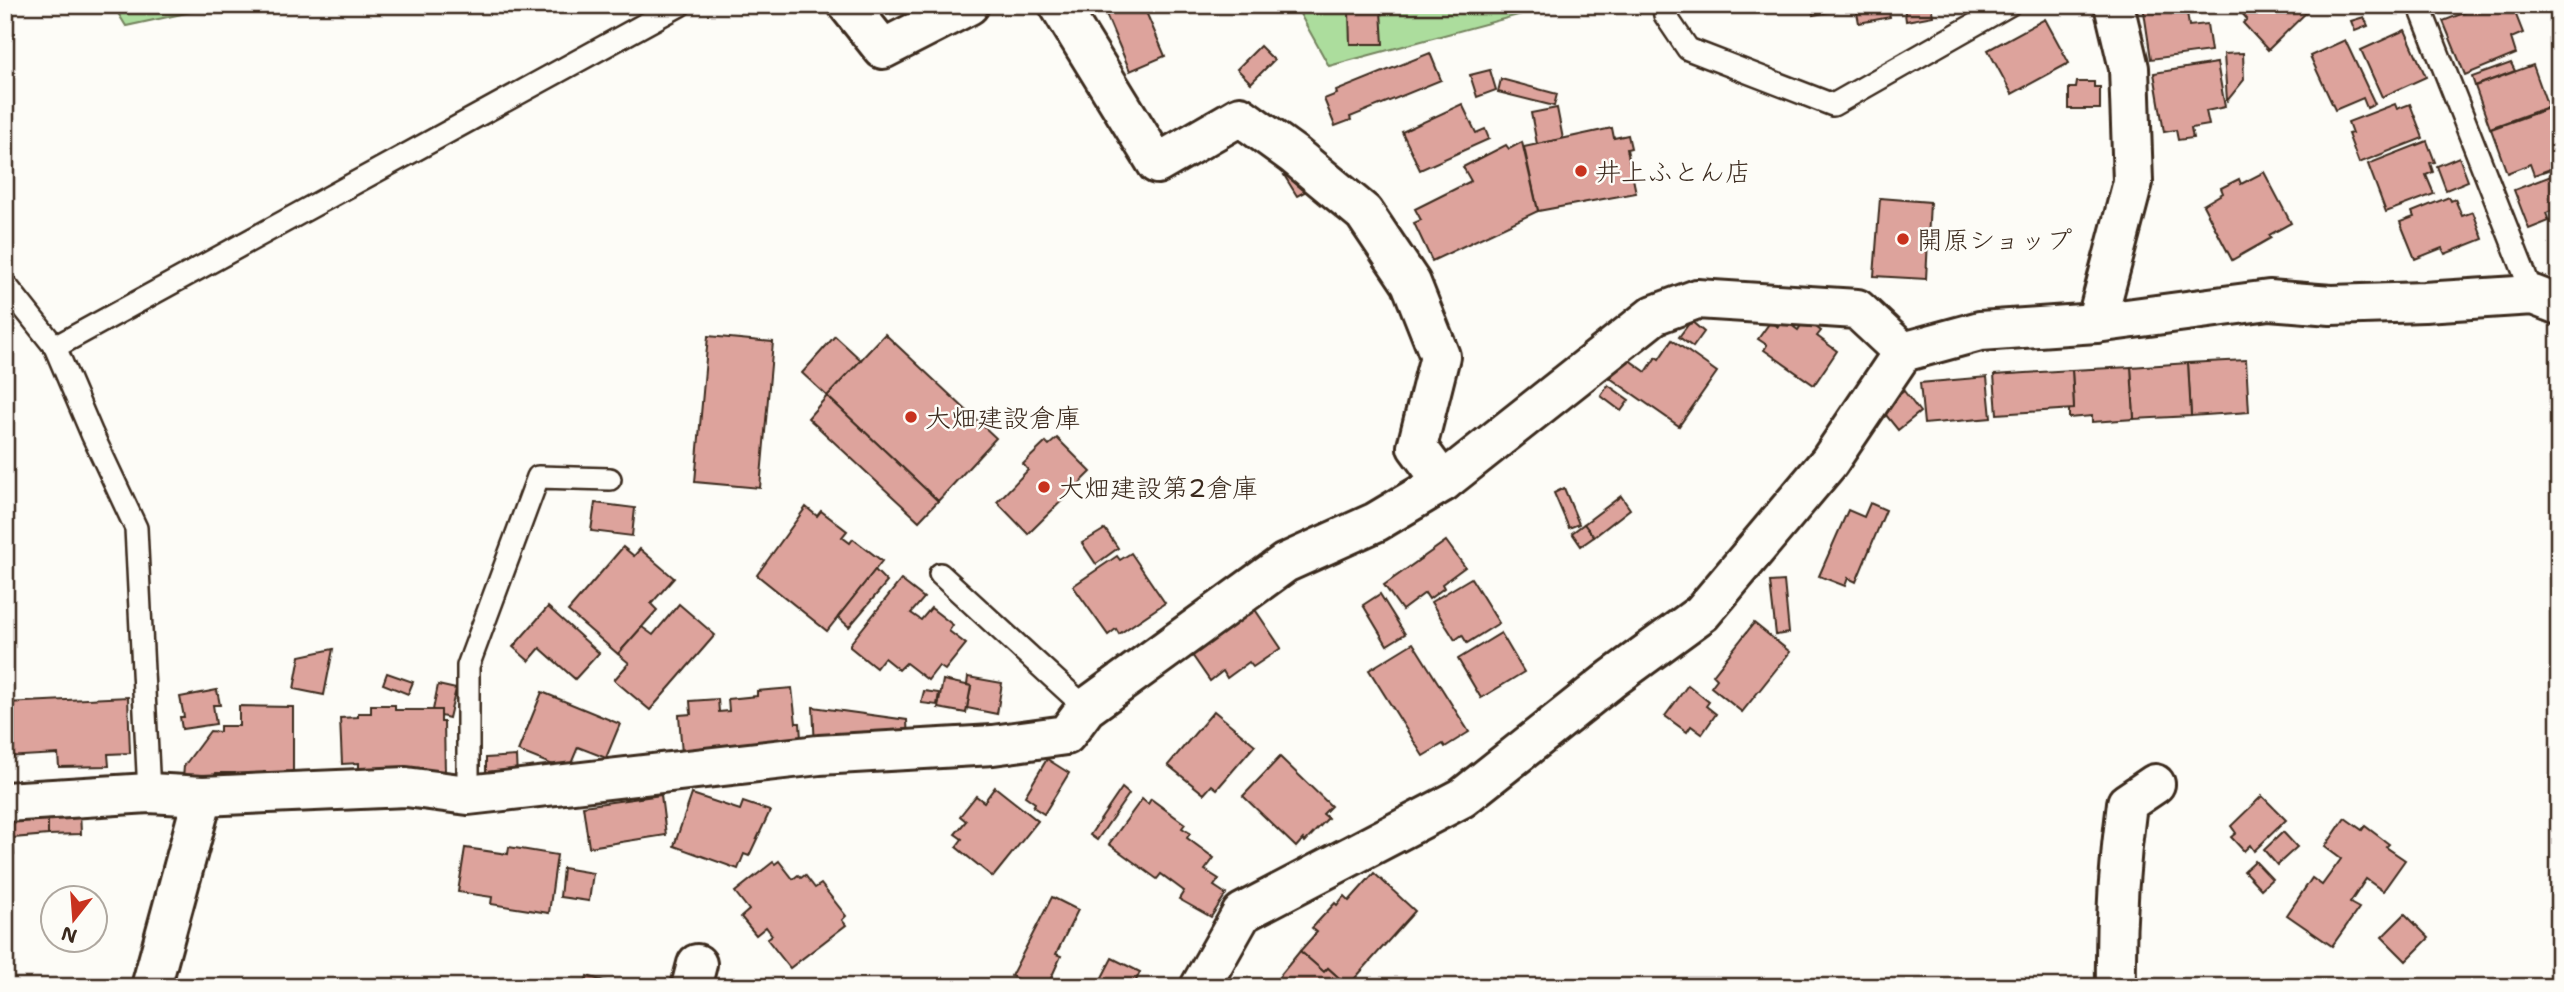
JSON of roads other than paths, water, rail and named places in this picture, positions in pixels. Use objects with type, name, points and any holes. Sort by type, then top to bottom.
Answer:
[{"type":"street","points":[[848,5],[883,49],[970,5]]},
{"type":"street","points":[[1059,5],[1157,164],[1240,116],[1294,155],[1364,213],[1411,283],[1440,356],[1417,447],[1443,482]]},
{"type":"street","points":[[2096,323],[2133,182],[2129,68],[2114,5]]},
{"type":"street","points":[[5,802],[149,793],[203,796],[406,787],[468,795],[819,755],[993,745],[1066,735],[1086,708],[1285,564],[1376,522],[1443,482],[1654,315],[1697,299],[1857,309],[1903,352]]},
{"type":"street","points":[[1200,987],[1242,913],[1462,798],[1613,678],[1702,613],[1829,462],[1903,352],[1980,331],[2096,323],[2269,300],[2331,304],[2546,300]]},
{"type":"street","points":[[2116,987],[2115,942],[2127,803],[2155,784]]},
{"type":"street","points":[[151,987],[203,796]]},
{"type":"lane","points":[[55,347],[680,5]]},
{"type":"lane","points":[[1663,5],[1665,15],[1688,49],[1833,105],[2009,5]]},
{"type":"lane","points":[[2419,5],[2546,300]]},
{"type":"lane","points":[[5,284],[55,347],[136,528],[149,793]]},
{"type":"lane","points":[[468,795],[468,666],[538,477],[610,479]]},
{"type":"lane","points":[[940,574],[1086,708]]},
{"type":"place","name":"井上ふとん店","points":[[1581,171]]},
{"type":"place","name":"開原ショップ","points":[[1903,239]]},
{"type":"place","name":"大畑建設倉庫","points":[[911,417]]},
{"type":"place","name":"大畑建設第2倉庫","points":[[1044,487]]}]
